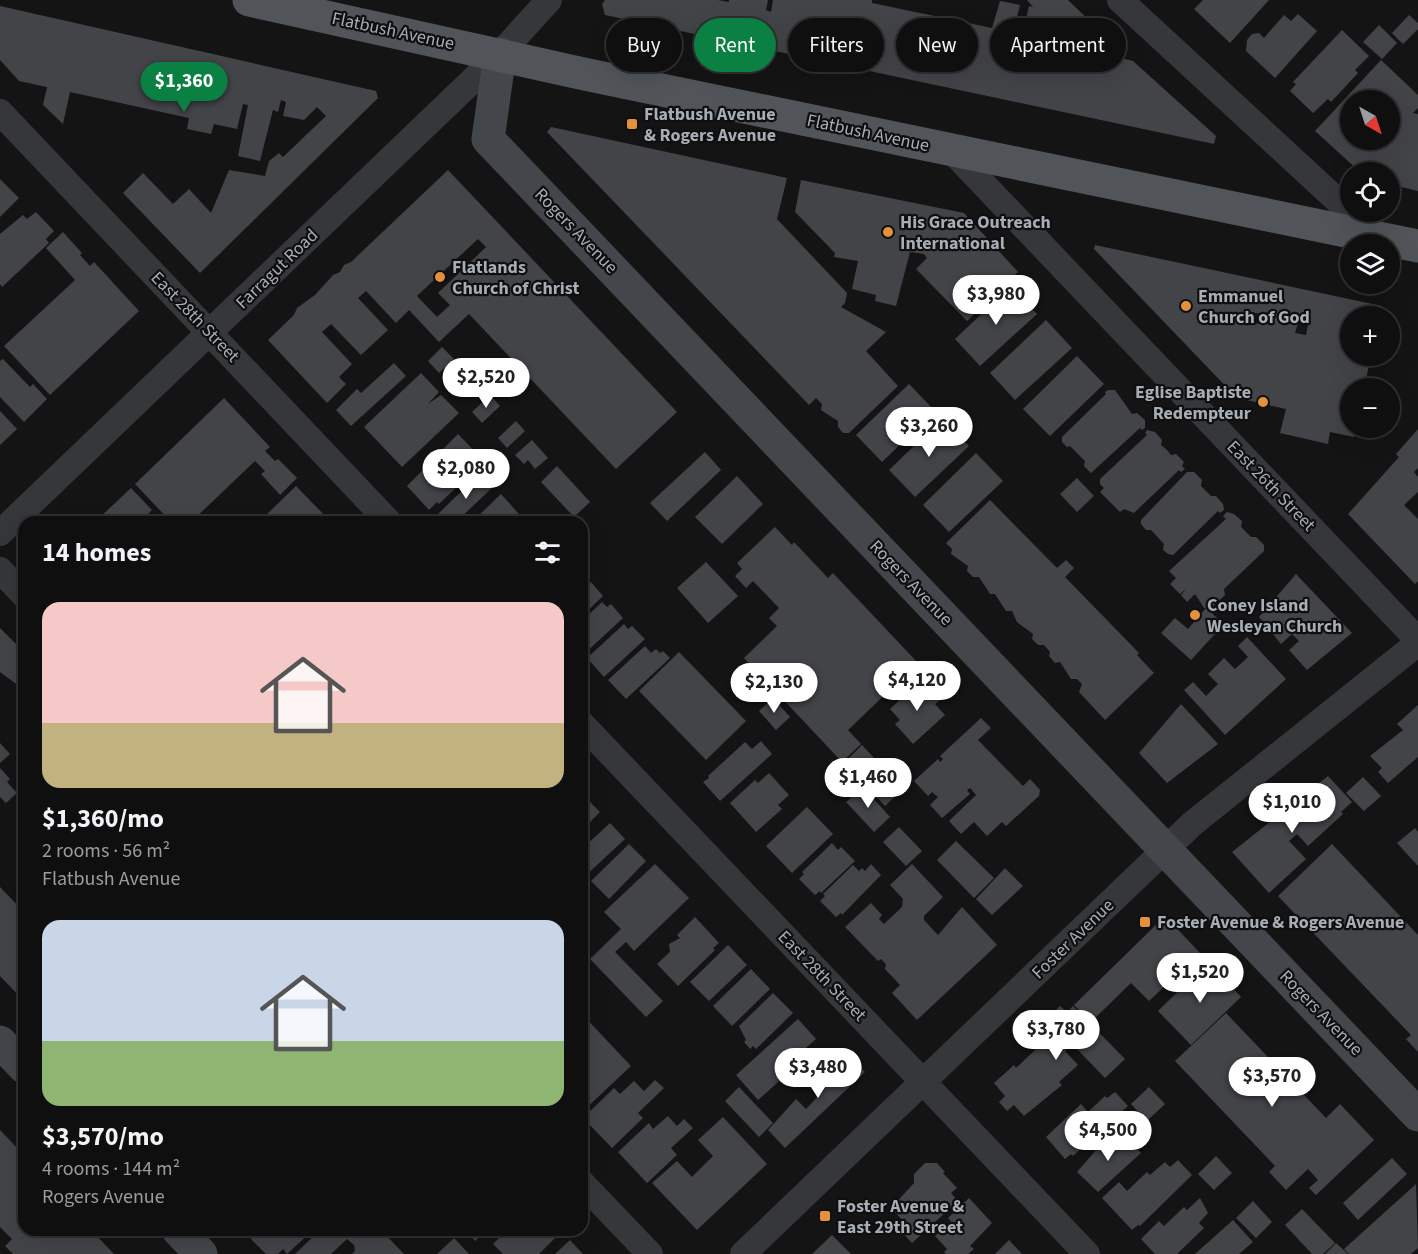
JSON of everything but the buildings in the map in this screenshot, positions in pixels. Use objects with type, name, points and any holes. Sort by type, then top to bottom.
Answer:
[{"type":"main road","name":"Flatbush Avenue","points":[[249,0],[951,150],[1362,234]]},
{"type":"main road","name":"Rogers Avenue","points":[[500,54],[488,139],[1418,1115]]},
{"type":"main road","name":"Flatbush Avenue","points":[[1400,242],[1418,246]]},
{"type":"main road","points":[[0,1042],[18,1061]]},
{"type":"main road","points":[[184,1236],[201,1254]]},
{"type":"street","name":"Farragut Road","points":[[0,533],[500,54],[549,0]]},
{"type":"street","points":[[1120,0],[1374,234]]},
{"type":"street","name":"East 28th Street","points":[[0,112],[383,516]]},
{"type":"street","name":"East 26th Street","points":[[951,150],[1418,642]]},
{"type":"street","points":[[0,570],[18,589]]},
{"type":"street","name":"Foster Avenue","points":[[743,1254],[1192,824],[1418,642]]},
{"type":"street","name":"East 28th Street","points":[[588,730],[1087,1254]]},
{"type":"street","points":[[588,1189],[650,1254]]},
{"type":"place","name":"Flatbush Avenue & Rogers Avenue","points":[[632,124]]},
{"type":"place","name":"His Grace Outreach International","points":[[888,232]]},
{"type":"place","name":"Flatlands Church of Christ","points":[[440,277]]},
{"type":"place","name":"Emmanuel Church of God","points":[[1186,306]]},
{"type":"place","name":"Eglise Baptiste Redempteur","points":[[1263,402]]},
{"type":"place","name":"Coney Island Wesleyan Church","points":[[1195,615]]},
{"type":"place","name":"Foster Avenue & Rogers Avenue","points":[[1145,922]]},
{"type":"place","name":"Foster Avenue & East 29th Street","points":[[825,1216]]}]
